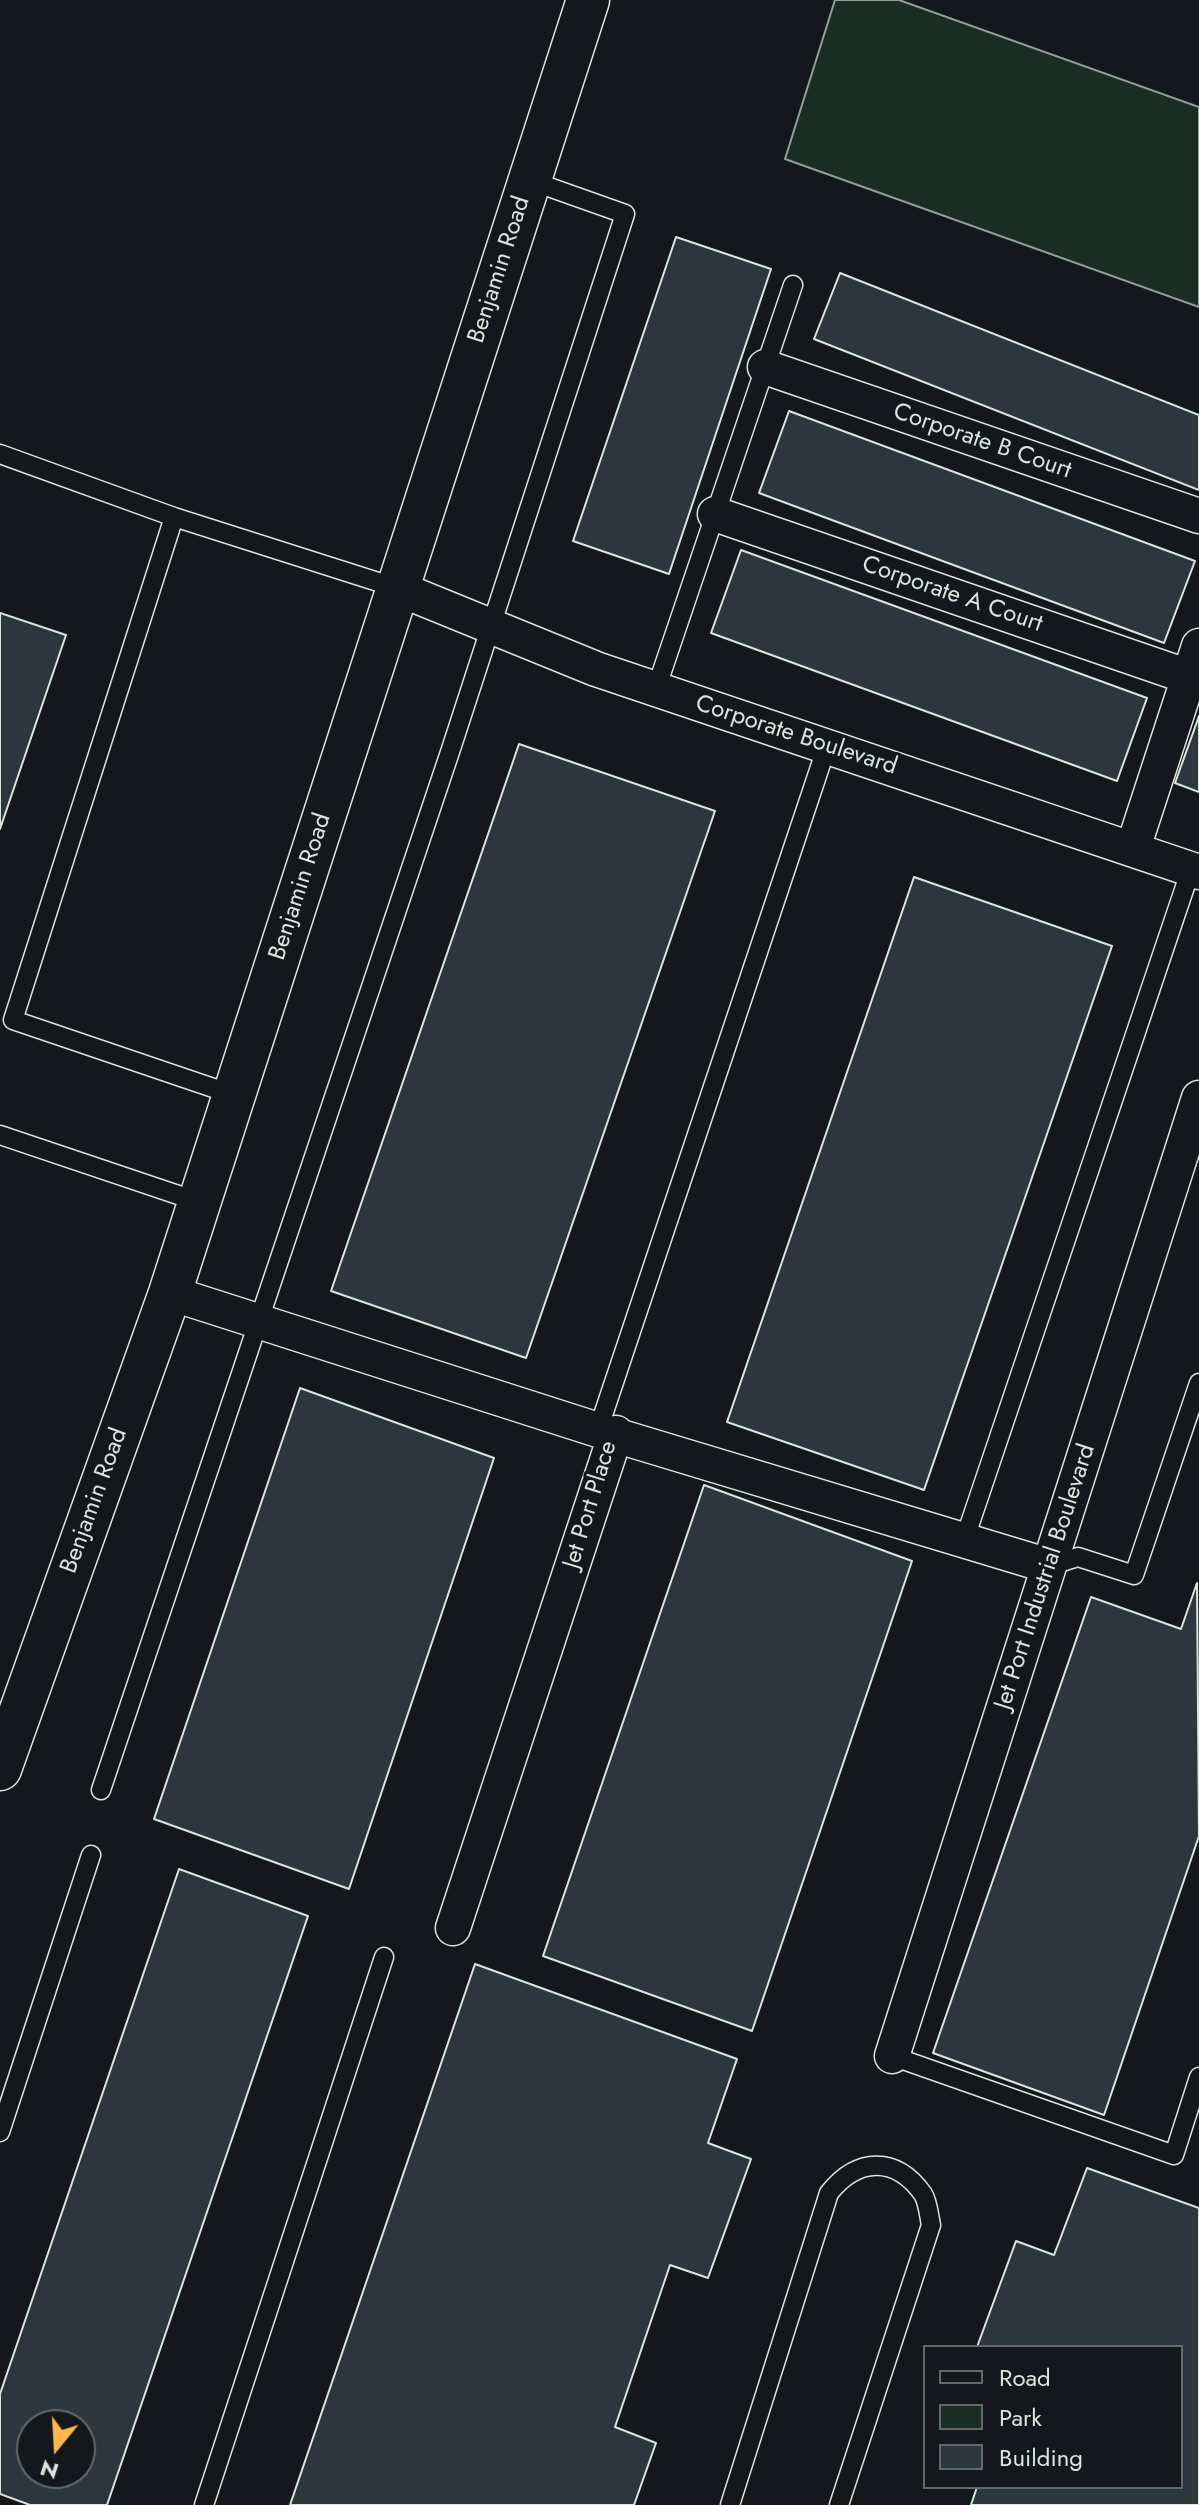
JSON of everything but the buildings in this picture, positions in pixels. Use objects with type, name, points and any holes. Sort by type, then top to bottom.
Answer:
[{"type":"street","name":"Benjamin Road","points":[[0,1769],[170,1293],[588,0]]},
{"type":"street","name":"Corporate B Court","points":[[765,367],[1199,516]]},
{"type":"street","name":"Corporate A Court","points":[[715,514],[1194,661]]},
{"type":"street","name":"Corporate Boulevard","points":[[397,588],[491,628],[656,689],[1195,871]]},
{"type":"street","points":[[1133,848],[1194,661]]},
{"type":"street","name":"Jet Port Industrial Boulevard","points":[[892,2056],[1199,1098]]},
{"type":"street","name":"Jet Port Place","points":[[170,1293],[607,1431],[453,1928]]},
{"type":"street","points":[[607,1431],[1049,1566]]},
{"type":"lane","points":[[101,1790],[491,628],[625,214],[529,180]]},
{"type":"lane","points":[[656,689],[793,285]]},
{"type":"lane","points":[[0,454],[174,517],[397,588]]},
{"type":"lane","points":[[174,517],[6,1020],[234,1095]]},
{"type":"lane","points":[[607,1431],[827,746]]},
{"type":"lane","points":[[964,1541],[1195,871]]},
{"type":"lane","points":[[0,1135],[199,1202]]},
{"type":"lane","points":[[1049,1566],[1078,1557],[1134,1575],[1199,1383]]},
{"type":"lane","points":[[0,2132],[91,1855]]},
{"type":"lane","points":[[204,2505],[384,1957]]},
{"type":"lane","points":[[892,2056],[1174,2155],[1199,2077]]},
{"type":"lane","points":[[730,2505],[829,2193],[844,2174],[876,2165],[890,2166],[924,2195],[931,2225],[839,2505]]},
{"type":"green space","points":[[835,0],[899,0],[1199,107],[1199,307],[785,159]]}]
